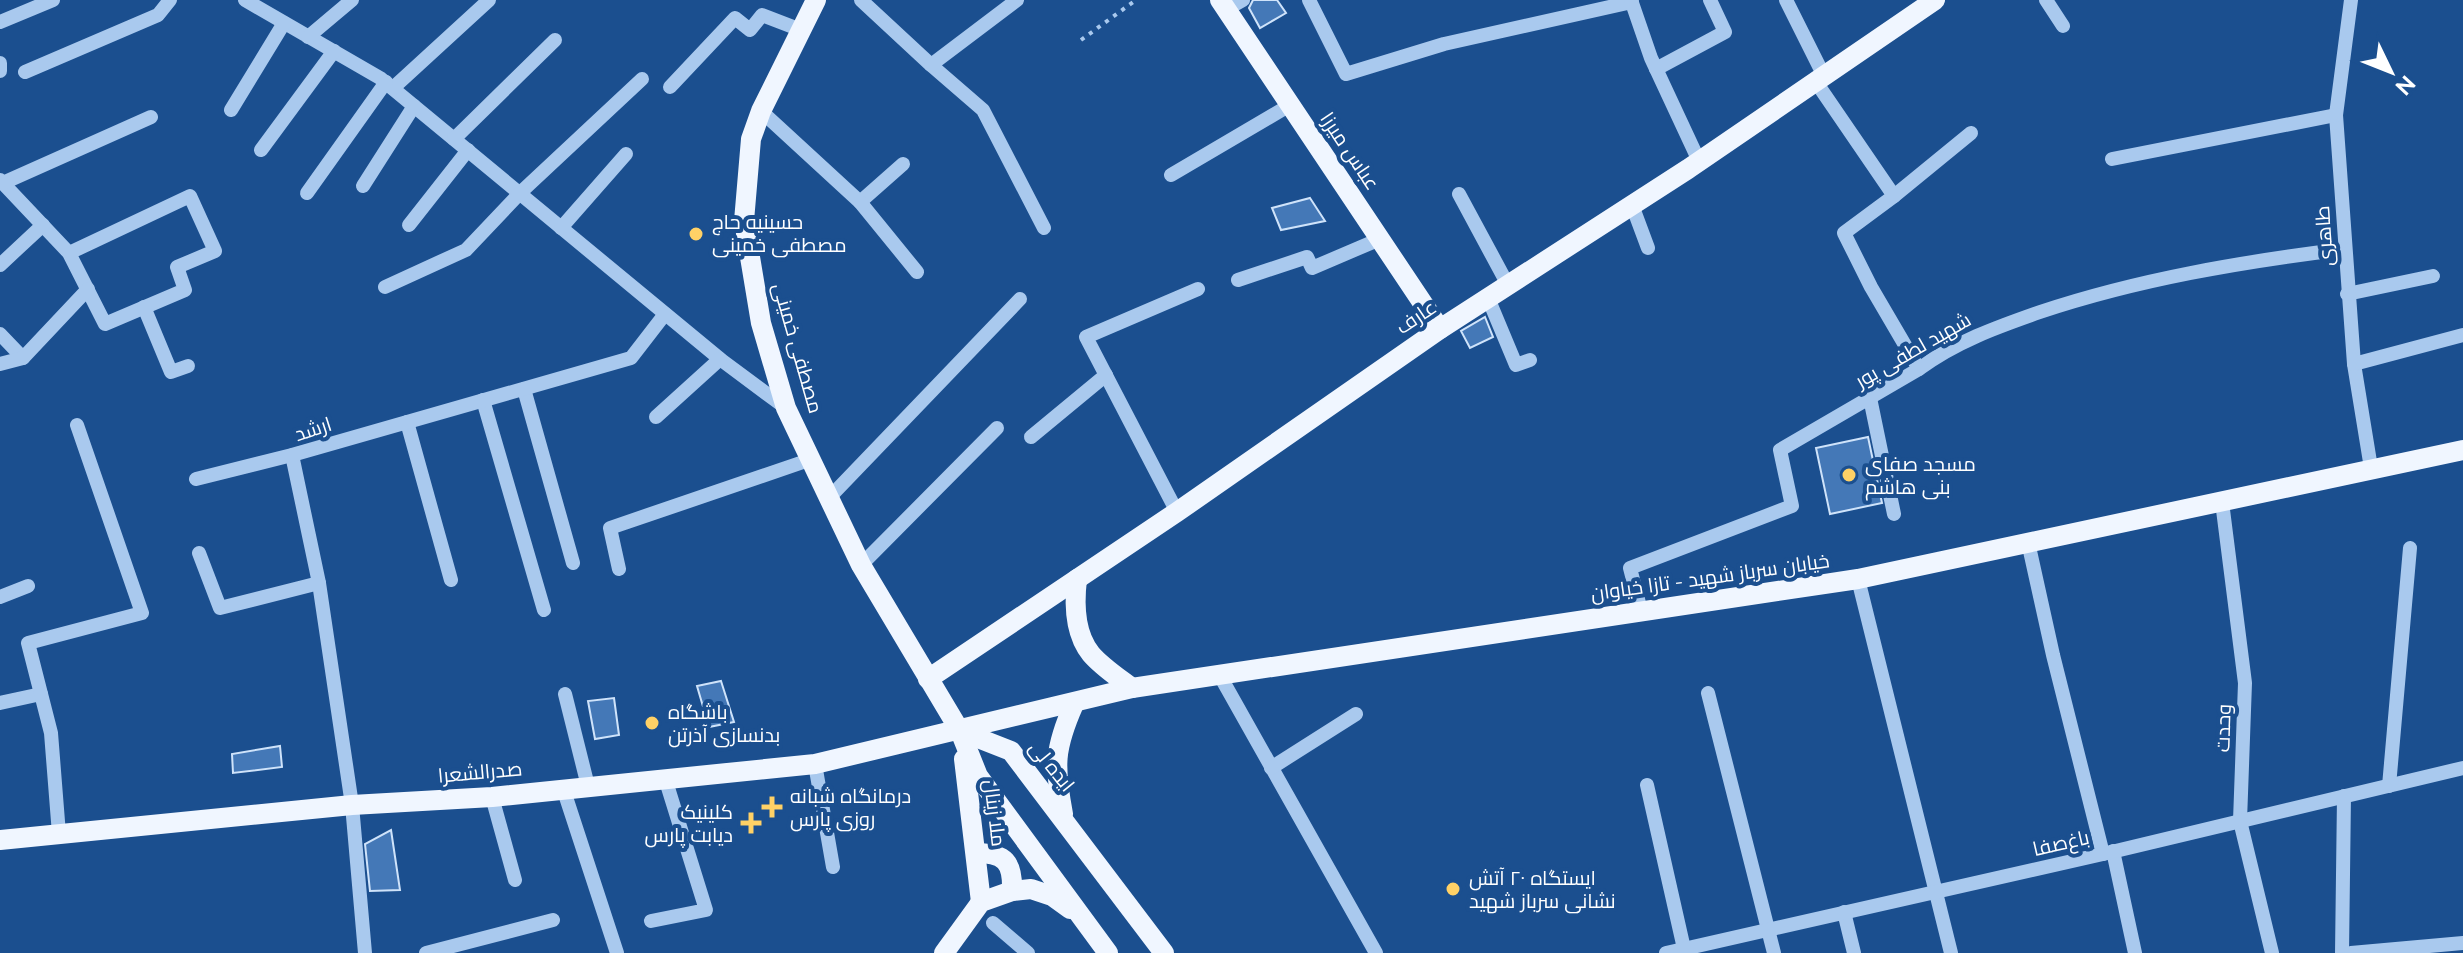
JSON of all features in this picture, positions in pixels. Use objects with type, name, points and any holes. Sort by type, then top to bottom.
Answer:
[{"type":"main road","name":"مصطفی خمینی","points":[[816,0],[761,111],[751,139],[744,221],[761,323],[786,408],[828,499],[861,565],[960,731]]},
{"type":"main road","name":"عارف","points":[[928,679],[1177,512],[1440,329],[1699,161],[1935,0]]},
{"type":"main road","name":"عباس میرزا","points":[[1230,3],[1290,105],[1440,329]]},
{"type":"main road","name":"خیابان سرباز شهید - تازا خیاوان","points":[[960,731],[1132,688],[1858,579],[2463,450]]},
{"type":"main road","points":[[1077,579],[1074,608],[1090,654],[1132,688]]},
{"type":"main road","points":[[1063,818],[1056,756],[1061,734],[1074,704]]},
{"type":"main road","points":[[960,731],[978,776],[1108,953]]},
{"type":"main road","name":"صدرالشعرا","points":[[0,840],[352,805],[492,797],[815,764],[960,731]]},
{"type":"main road","name":"ایده لى","points":[[960,731],[1011,751],[1164,953]]},
{"type":"main road","name":"ملا زینال","points":[[960,731],[981,902]]},
{"type":"main road","points":[[976,853],[994,853],[1006,861],[1011,869],[1012,891]]},
{"type":"main road","points":[[944,953],[981,902],[1012,891],[1031,889],[1052,896],[1083,919]]},
{"type":"street","points":[[0,22],[53,0]]},
{"type":"street","points":[[25,72],[158,15],[170,0]]},
{"type":"street","points":[[245,0],[389,85],[720,359],[786,408]]},
{"type":"street","points":[[308,37],[352,0]]},
{"type":"street","points":[[307,193],[389,85],[489,0]]},
{"type":"street","points":[[861,0],[983,110],[1044,228]]},
{"type":"street","points":[[931,65],[1017,0]]},
{"type":"street","points":[[1309,0],[1346,74],[1444,44],[1632,1],[1656,69],[1699,161]]},
{"type":"street","points":[[1656,69],[1725,32],[1710,0]]},
{"type":"street","points":[[1786,0],[1820,79],[1894,196]]},
{"type":"street","points":[[2046,0],[2063,26]]},
{"type":"street","name":"طاهری","points":[[2351,0],[2336,115],[2347,294],[2354,364],[2371,468]]},
{"type":"street","points":[[670,87],[735,18],[750,30],[762,15],[801,30]]},
{"type":"street","points":[[231,110],[284,23]]},
{"type":"street","points":[[454,139],[555,40]]},
{"type":"street","points":[[261,150],[334,51]]},
{"type":"street","points":[[0,63],[0,71]]},
{"type":"street","points":[[385,287],[466,250],[520,193],[642,79]]},
{"type":"street","points":[[1171,175],[1290,105]]},
{"type":"street","points":[[363,186],[414,106]]},
{"type":"street","points":[[761,111],[860,202],[917,272]]},
{"type":"street","points":[[2112,159],[2336,115]]},
{"type":"street","points":[[69,253],[190,196],[215,251],[177,267],[185,290],[105,324],[69,253],[2,181],[151,117]]},
{"type":"street","points":[[1919,369],[1871,287],[1844,233],[1971,133]]},
{"type":"street","points":[[409,225],[468,150]]},
{"type":"street","points":[[561,228],[626,154]]},
{"type":"street","points":[[860,202],[903,164]]},
{"type":"street","points":[[1459,194],[1508,285]]},
{"type":"street","points":[[1632,205],[1648,248]]},
{"type":"street","points":[[0,265],[43,225]]},
{"type":"street","points":[[1238,280],[1307,257],[1312,268],[1380,239]]},
{"type":"street","name":"شهید لطفی پور","points":[[1641,611],[1630,568],[1792,506],[1780,450],[1919,369],[1939,354],[1993,328],[2138,283],[2263,259],[2345,249]]},
{"type":"street","points":[[2347,294],[2433,276]]},
{"type":"street","points":[[0,364],[23,358],[88,289]]},
{"type":"street","points":[[1177,512],[1086,337],[1198,289]]},
{"type":"street","points":[[1488,298],[1516,365],[1530,360]]},
{"type":"street","points":[[828,499],[1020,299]]},
{"type":"street","points":[[144,307],[171,372],[188,366]]},
{"type":"street","name":"ارشد","points":[[365,953],[352,805],[319,583],[292,455],[631,358],[665,314]]},
{"type":"street","points":[[0,334],[23,358]]},
{"type":"street","points":[[2354,364],[2463,335]]},
{"type":"street","points":[[656,417],[720,359]]},
{"type":"street","points":[[1031,437],[1106,375]]},
{"type":"street","points":[[524,389],[573,563]]},
{"type":"street","points":[[1870,398],[1894,514]]},
{"type":"street","points":[[483,400],[544,610]]},
{"type":"street","points":[[407,422],[451,580]]},
{"type":"street","points":[[59,834],[51,733],[28,643],[142,613],[77,425]]},
{"type":"street","points":[[861,565],[997,428]]},
{"type":"street","points":[[196,479],[292,455]]},
{"type":"street","points":[[619,569],[610,528],[809,460]]},
{"type":"street","name":"وحدت","points":[[2222,502],[2245,683],[2240,821],[2272,953]]},
{"type":"street","points":[[2028,542],[2053,655],[2135,953]]},
{"type":"street","points":[[2389,786],[2410,548]]},
{"type":"street","points":[[199,553],[220,608],[319,583]]},
{"type":"street","points":[[1858,579],[1951,953]]},
{"type":"street","points":[[0,597],[28,586]]},
{"type":"street","points":[[1219,674],[1376,953]]},
{"type":"street","points":[[1708,693],[1774,953]]},
{"type":"street","points":[[0,703],[41,694]]},
{"type":"street","points":[[565,694],[588,786]]},
{"type":"street","points":[[1271,768],[1356,714]]},
{"type":"street","points":[[815,764],[833,867]]},
{"type":"street","name":"باغ‌صفا","points":[[1666,953],[2108,853],[2463,768]]},
{"type":"street","points":[[651,921],[706,910],[665,778]]},
{"type":"street","points":[[1647,785],[1684,950]]},
{"type":"street","points":[[563,788],[617,953]]},
{"type":"street","points":[[2342,953],[2344,796]]},
{"type":"street","points":[[492,797],[515,880]]},
{"type":"street","points":[[1844,912],[1854,953]]},
{"type":"street","points":[[426,953],[553,920]]},
{"type":"street","points":[[993,923],[1028,953]]},
{"type":"street","points":[[2351,953],[2463,943]]},
{"type":"path","points":[[1081,40],[1136,0]]},
{"type":"building","points":[[1253,0],[1277,0],[1286,13],[1260,28],[1249,8]]},
{"type":"building","points":[[1310,198],[1325,221],[1281,230],[1272,208]]},
{"type":"building","points":[[1485,317],[1493,337],[1470,348],[1461,331]]},
{"type":"building","name":"مسجد صفای بنی هاشم","points":[[1868,437],[1882,503],[1830,514],[1816,448]]},
{"type":"building","points":[[721,681],[734,722],[709,727],[697,686]]},
{"type":"building","points":[[614,698],[619,735],[595,739],[588,701]]},
{"type":"building","points":[[280,746],[282,767],[233,773],[232,754]]},
{"type":"building","points":[[391,830],[400,890],[370,891],[365,844]]},
{"type":"place","name":"حسینیه حاج مصطفی خمینی","points":[[696,234]]},
{"type":"place","name":"مسجد صفای بنی هاشم","points":[[1849,475]]},
{"type":"place","name":"باشگاه بدنسازی آذرتن","points":[[652,723]]},
{"type":"place","name":"درمانگاه شبانه روزی پارس","points":[[772,807]]},
{"type":"place","name":"کلینیک دیابت پارس","points":[[751,823]]},
{"type":"place","name":"ایستگاه ۲۰ آتش نشانی سرباز شهید","points":[[1453,889]]}]
